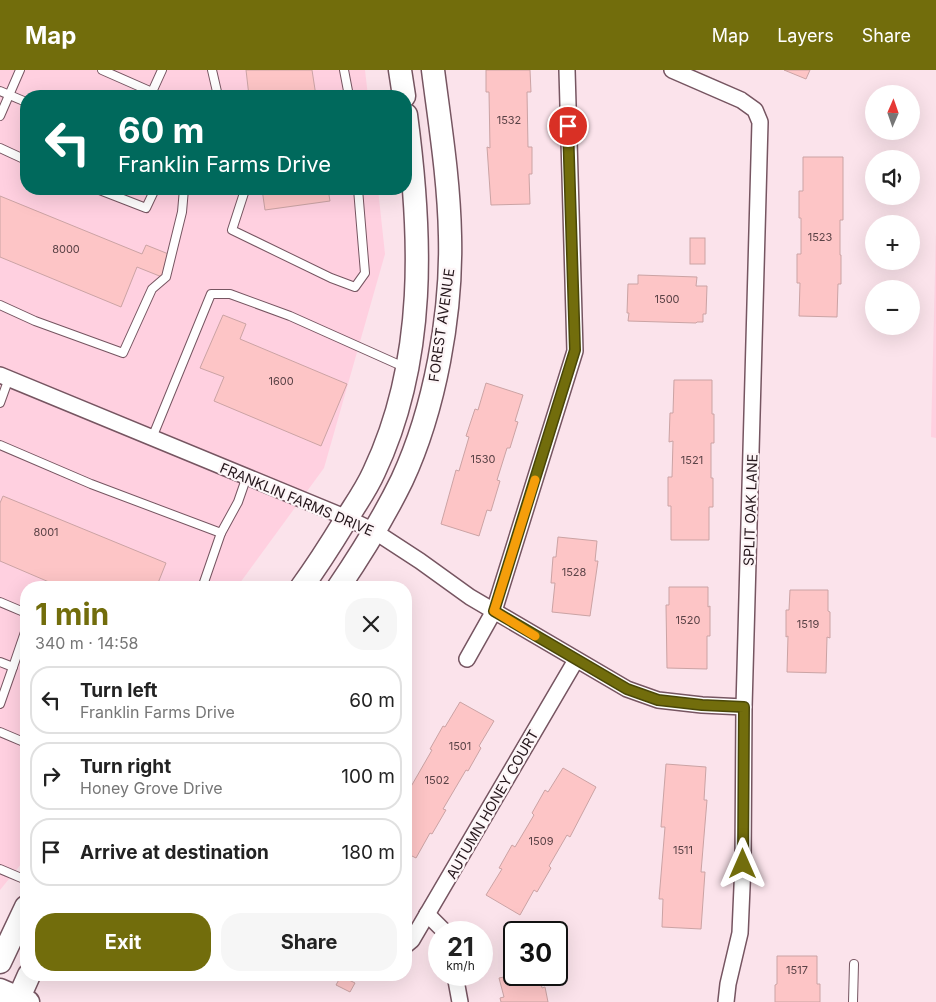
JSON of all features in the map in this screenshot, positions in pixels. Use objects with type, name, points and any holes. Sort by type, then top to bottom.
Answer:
[{"type":"main road","points":[[400,70],[403,90]]},
{"type":"main road","name":"FOREST AVENUE","points":[[342,581],[374,531],[402,479],[418,437],[434,385],[440,354],[449,291],[450,237],[448,185],[433,70]]},
{"type":"main road","name":"FOREST AVENUE","points":[[306,581],[375,471],[393,424],[407,369],[416,301],[418,240],[412,166]]},
{"type":"main road","points":[[0,962],[20,920]]},
{"type":"main road","points":[[16,998],[26,981]]},
{"type":"street","points":[[467,659],[494,611],[575,350],[567,70]]},
{"type":"street","name":"SPLIT OAK LANE","points":[[672,70],[741,100],[755,110],[760,122],[744,707],[743,864],[740,933],[728,984],[726,1002]]},
{"type":"street","name":"FRANKLIN FARMS DRIVE","points":[[5,376],[347,518],[374,531],[494,611],[627,689],[658,700],[744,707]]},
{"type":"street","name":"AUTUMN HONEY COURT","points":[[412,940],[576,660]]},
{"type":"street","points":[[427,914],[434,921]]},
{"type":"street","points":[[457,986],[460,1002]]},
{"type":"lane","points":[[0,116],[20,70]]},
{"type":"lane","points":[[102,70],[147,90]]},
{"type":"lane","points":[[153,90],[162,70]]},
{"type":"lane","points":[[212,70],[217,90]]},
{"type":"lane","points":[[344,70],[348,90]]},
{"type":"lane","points":[[0,91],[20,99]]},
{"type":"lane","points":[[0,148],[20,157]]},
{"type":"lane","points":[[112,195],[146,208],[152,195]]},
{"type":"lane","points":[[0,306],[35,321],[123,353],[152,289],[166,277],[182,212],[183,195]]},
{"type":"lane","points":[[243,195],[232,230],[355,288],[365,273],[358,195]]},
{"type":"lane","points":[[152,438],[211,294],[230,294],[290,316],[407,369]]},
{"type":"lane","points":[[0,404],[5,376]]},
{"type":"lane","points":[[0,445],[91,484],[221,533]]},
{"type":"lane","points":[[204,581],[221,533],[238,502],[247,476]]},
{"type":"lane","points":[[0,602],[20,610]]},
{"type":"lane","points":[[0,704],[20,647]]},
{"type":"lane","points":[[0,662],[13,667]]},
{"type":"lane","points":[[0,732],[20,740]]},
{"type":"lane","points":[[0,869],[20,877]]},
{"type":"lane","points":[[853,1002],[854,964]]},
{"type":"shaded area","points":[[0,70],[365,70],[367,90],[20,90],[20,195],[379,195],[385,254],[324,468],[241,581],[20,581],[20,865],[0,890]]},
{"type":"shaded area","points":[[936,232],[936,438],[931,437]]},
{"type":"building","points":[[246,70],[312,70],[315,90],[248,90]]},
{"type":"building","points":[[486,70],[530,70],[531,92],[527,92],[528,147],[532,147],[532,174],[529,174],[530,204],[491,205],[487,147],[490,148],[489,92],[486,92]]},
{"type":"building","points":[[784,70],[810,70],[806,79]]},
{"type":"building","points":[[803,157],[843,157],[843,220],[840,220],[841,284],[838,284],[837,317],[799,316],[800,283],[797,283],[797,254],[801,254],[799,191],[803,191]]},
{"type":"building","points":[[263,195],[329,195],[330,201],[265,210]]},
{"type":"building","points":[[0,196],[142,254],[146,245],[171,255],[162,277],[137,267],[121,307],[0,257]]},
{"type":"building","points":[[690,238],[705,238],[705,264],[690,264]]},
{"type":"building","points":[[638,275],[697,277],[696,286],[707,286],[706,314],[703,314],[703,322],[628,321],[628,284],[638,284]]},
{"type":"building","points":[[223,315],[246,324],[240,339],[347,384],[321,446],[214,401],[224,377],[200,368]]},
{"type":"building","points":[[674,380],[712,380],[714,443],[711,443],[711,478],[713,478],[713,507],[709,507],[709,540],[671,540],[671,506],[668,506],[668,477],[672,477],[673,441],[669,442],[670,413],[673,413]]},
{"type":"building","points":[[486,383],[523,395],[515,421],[518,422],[497,480],[500,481],[491,511],[487,510],[479,536],[441,524],[456,470],[459,471],[469,437],[466,436],[475,409],[478,410]]},
{"type":"building","points":[[3,496],[166,563],[159,581],[47,581],[0,561],[0,503]]},
{"type":"building","points":[[558,537],[597,541],[595,561],[598,561],[590,616],[552,612],[555,583],[551,583],[553,557],[556,557]]},
{"type":"building","points":[[669,587],[708,587],[710,636],[707,636],[707,669],[667,668],[666,605],[669,605]]},
{"type":"building","points":[[790,590],[828,590],[830,638],[827,637],[826,673],[787,672],[788,636],[786,637],[786,610],[789,610]]},
{"type":"building","points":[[460,702],[494,721],[479,746],[481,748],[468,771],[466,770],[443,809],[446,810],[416,858],[412,856],[412,785],[443,726],[445,727]]},
{"type":"building","points":[[666,764],[706,767],[704,800],[707,800],[701,872],[705,872],[701,929],[662,927],[663,899],[659,899],[665,827],[661,827]]},
{"type":"building","points":[[563,768],[596,787],[570,837],[567,835],[537,892],[534,890],[520,915],[486,895],[502,869],[499,868],[512,845],[515,847],[534,815],[532,813],[545,790],[548,792]]},
{"type":"building","points":[[777,956],[817,956],[817,984],[820,984],[820,1002],[775,1002]]},
{"type":"building","points":[[503,977],[503,986],[545,987],[548,1002],[501,1002],[500,998],[504,997],[499,978]]},
{"type":"building","points":[[338,981],[351,981],[355,983],[350,992],[336,985]]},
{"type":"slow traffic","points":[[535,480],[494,611],[535,636]]},
{"type":"route","points":[[568,126],[575,350],[494,611],[627,689],[658,700],[744,707],[743,864]]}]
